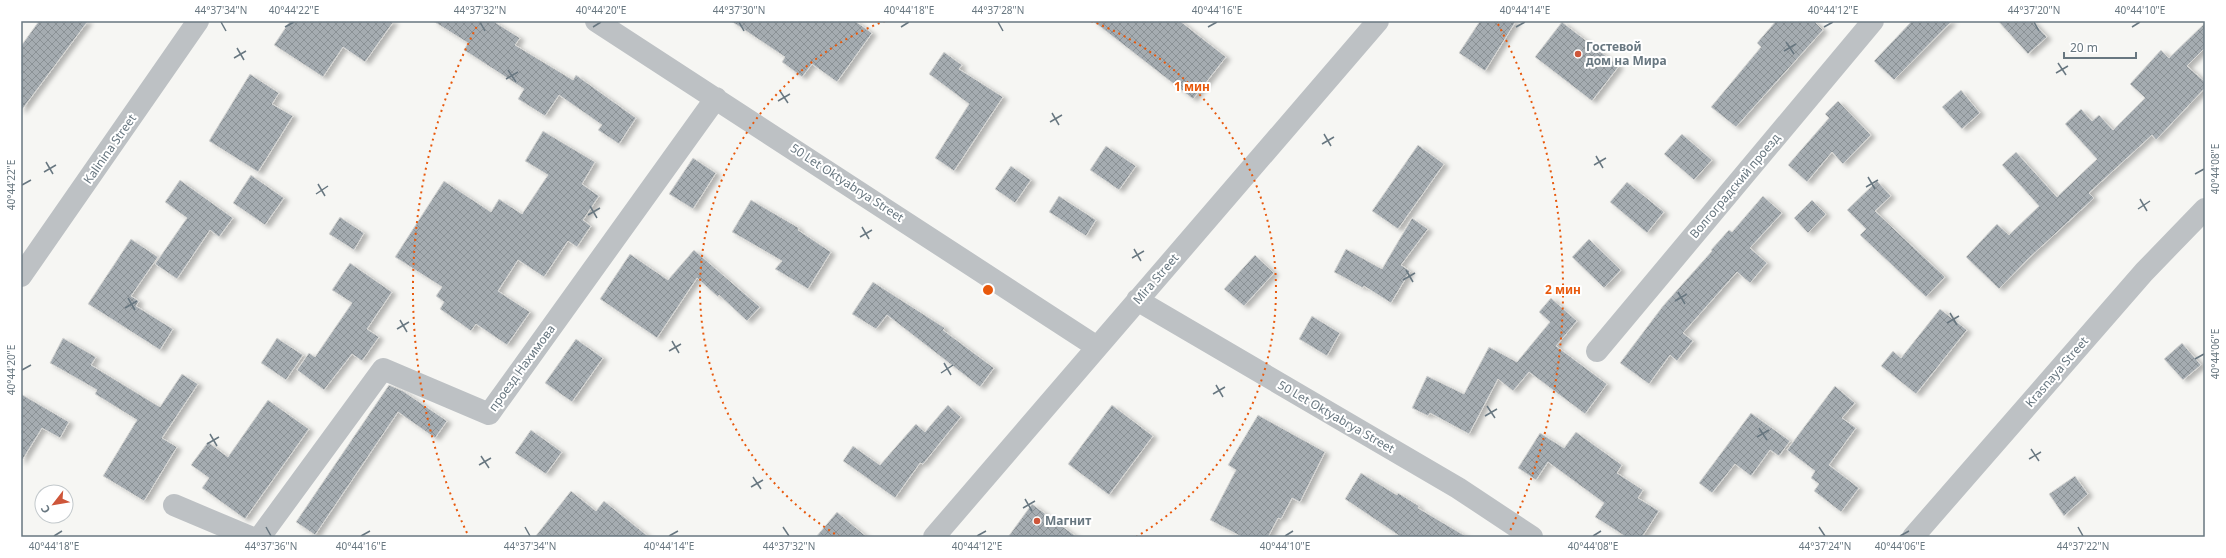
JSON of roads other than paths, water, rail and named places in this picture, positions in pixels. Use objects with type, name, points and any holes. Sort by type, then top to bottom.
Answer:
[{"type":"street","name":"Kalinina Street","points":[[21,276],[198,21]]},
{"type":"street","name":"50 Let Oktyabrya Street","points":[[596,21],[1097,347]]},
{"type":"street","name":"Mira Street","points":[[934,537],[1378,21]]},
{"type":"street","name":"Волгоградский проезд","points":[[1597,351],[1873,21]]},
{"type":"street","name":"проезд Нахимова","points":[[260,537],[383,369],[489,414],[716,98]]},
{"type":"street","name":"Krasnaya Street","points":[[1912,537],[2144,272],[2205,209]]},
{"type":"street","name":"50 Let Oktyabrya Street","points":[[1137,300],[1458,488],[1532,537]]},
{"type":"street","points":[[174,505],[250,537]]},
{"type":"place","name":"Гостевой дом на Мира","points":[[1578,54]]},
{"type":"place","name":"Магнит","points":[[1037,521]]}]
